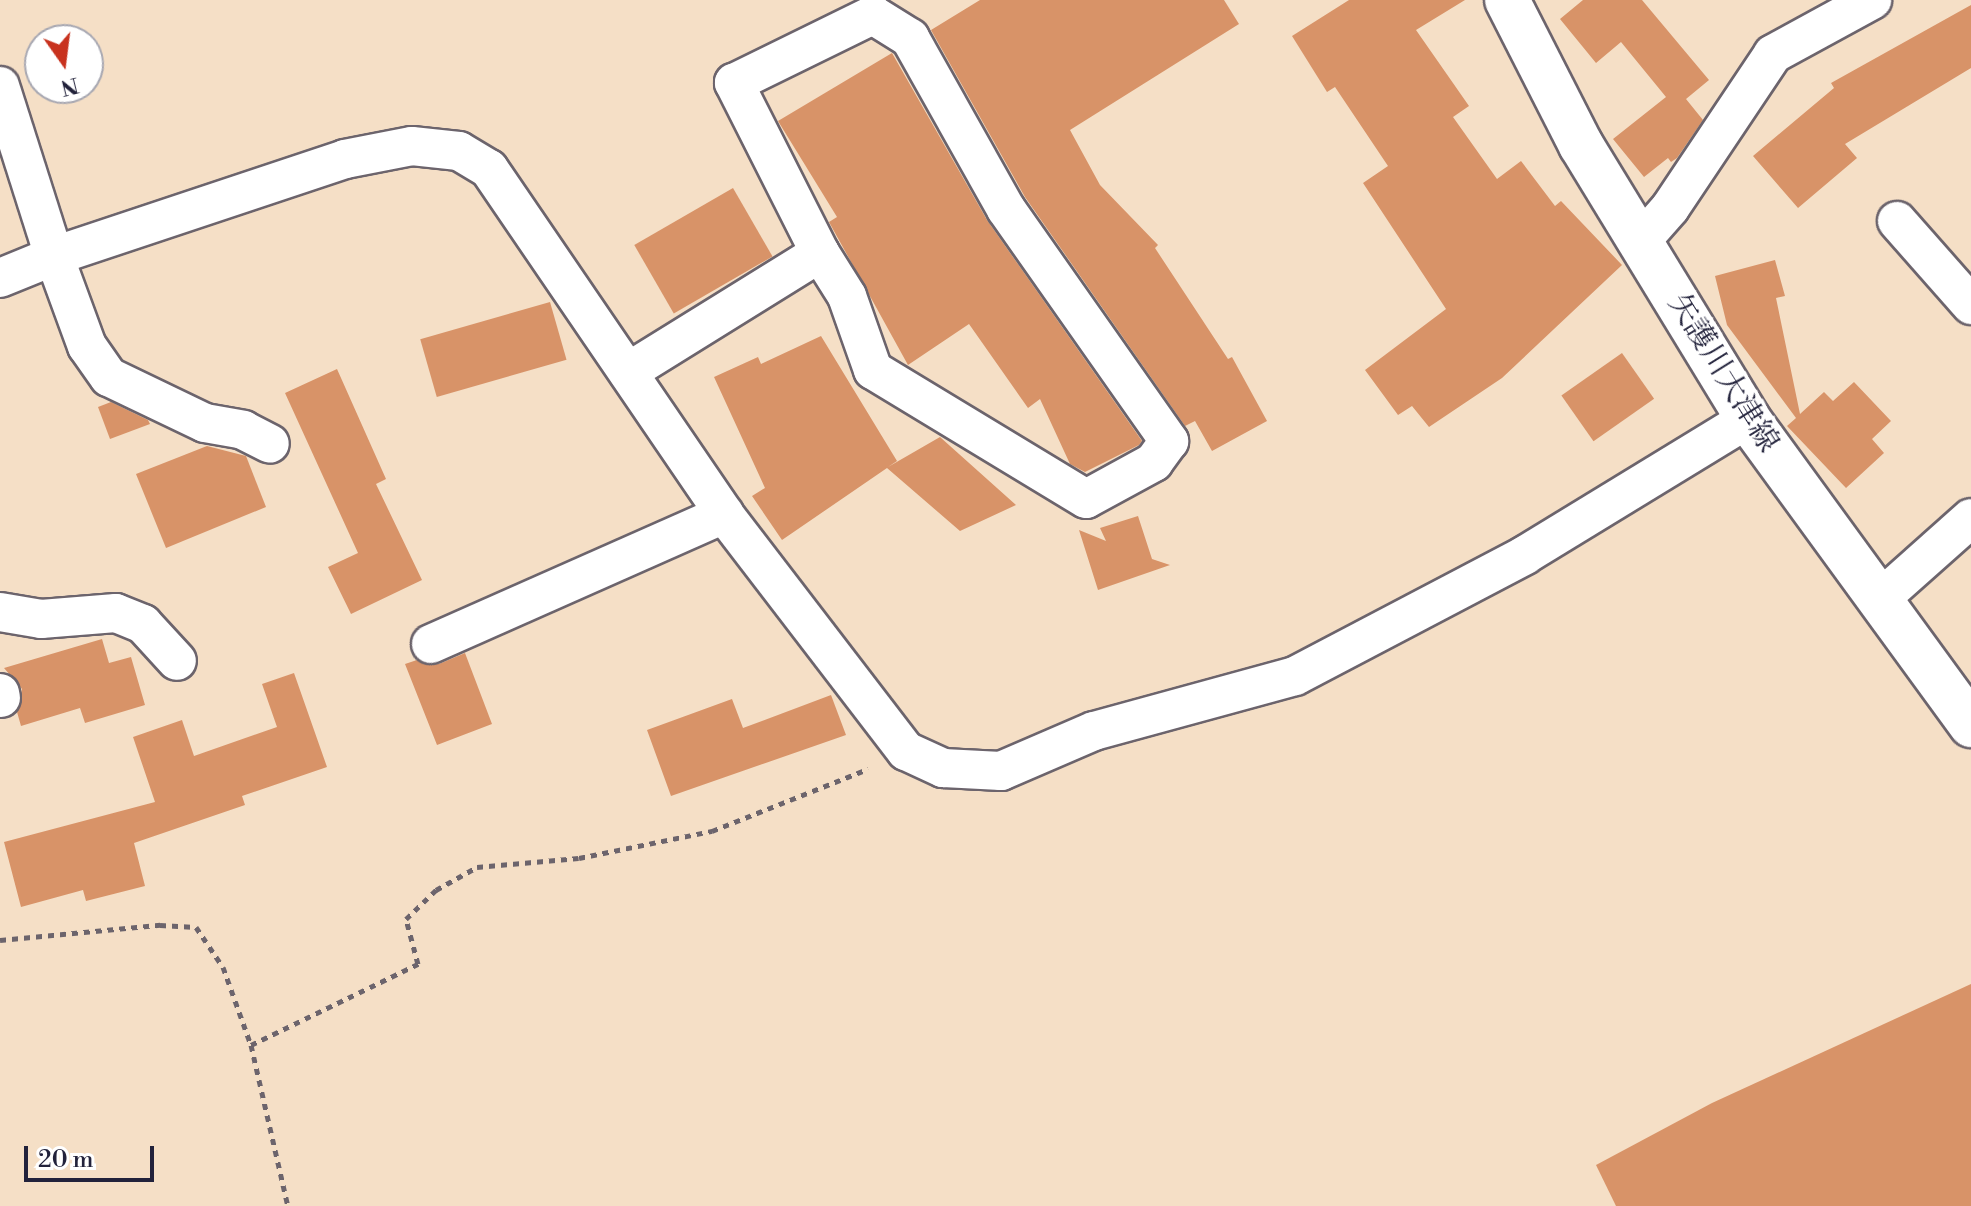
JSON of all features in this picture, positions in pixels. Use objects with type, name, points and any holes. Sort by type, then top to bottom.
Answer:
[{"type":"main road","name":"矢護川大津線","points":[[1507,0],[1581,145],[1748,419],[1971,725]]},
{"type":"street","points":[[1641,241],[1670,208],[1773,54],[1872,0]]},
{"type":"street","points":[[873,15],[910,38],[1006,209],[1169,441],[1154,462],[1086,499],[873,370],[847,296],[820,253],[734,83],[873,15]]},
{"type":"street","points":[[0,86],[54,256],[87,346],[109,377],[205,423],[243,430],[270,444]]},
{"type":"street","points":[[0,278],[54,256],[345,159],[412,146],[459,151],[489,169],[724,514],[906,751],[943,768],[1001,771],[1094,731],[1295,676],[1525,555],[1748,419]]},
{"type":"street","points":[[1897,221],[1971,305]]},
{"type":"street","points":[[628,372],[820,253]]},
{"type":"street","points":[[431,644],[724,514]]},
{"type":"street","points":[[1879,600],[1971,518]]},
{"type":"street","points":[[0,612],[41,619],[116,613],[143,624],[177,661]]},
{"type":"path","points":[[251,1045],[418,964],[406,919],[436,890],[477,867],[579,858],[712,831],[906,751]]},
{"type":"path","points":[[0,940],[160,925],[196,927],[223,967],[251,1045],[288,1206]]},
{"type":"building","points":[[980,0],[1224,0],[1239,24],[1070,130],[1100,185],[1158,245],[1155,248],[1228,359],[1232,357],[1267,421],[1212,451],[1195,421],[1185,426],[1025,197],[931,30]]},
{"type":"building","points":[[1349,0],[1465,0],[1416,30],[1469,106],[1453,117],[1497,179],[1521,161],[1555,206],[1561,201],[1622,265],[1502,378],[1429,427],[1412,406],[1398,415],[1365,370],[1446,309],[1363,183],[1388,166],[1335,87],[1327,92],[1292,36]]},
{"type":"building","points":[[1583,0],[1642,0],[1709,80],[1686,99],[1703,120],[1677,158],[1671,162],[1668,158],[1644,177],[1613,139],[1666,97],[1621,42],[1596,63],[1560,19]]},
{"type":"building","points":[[1971,5],[1971,68],[1845,144],[1857,158],[1798,208],[1753,156],[1834,88],[1831,83]]},
{"type":"building","points":[[892,53],[987,220],[1142,441],[1139,445],[1085,472],[1070,464],[1040,399],[1028,408],[969,324],[908,365],[829,222],[837,217],[778,121]]},
{"type":"building","points":[[733,188],[773,256],[674,313],[634,245]]},
{"type":"building","points":[[1775,260],[1785,296],[1776,298],[1800,414],[1824,392],[1833,401],[1854,382],[1891,421],[1872,439],[1884,453],[1846,488],[1787,426],[1796,418],[1727,325],[1715,276]]},
{"type":"building","points":[[550,302],[567,360],[437,397],[420,339]]},
{"type":"building","points":[[821,336],[897,461],[888,467],[940,437],[1016,505],[960,531],[887,468],[782,540],[752,496],[765,488],[714,377],[758,357],[761,364]]},
{"type":"building","points":[[1622,353],[1654,399],[1594,441],[1561,395]]},
{"type":"building","points":[[337,369],[386,479],[376,484],[422,580],[351,614],[328,567],[358,553],[285,393]]},
{"type":"building","points":[[111,402],[148,420],[150,424],[110,439],[98,407]]},
{"type":"building","points":[[207,446],[246,456],[266,507],[166,548],[136,474]]},
{"type":"building","points":[[1138,516],[1152,559],[1170,565],[1098,590],[1079,530],[1106,541],[1100,528]]},
{"type":"building","points":[[102,639],[109,663],[131,657],[145,705],[85,723],[80,708],[21,726],[17,712],[22,689],[4,668]]},
{"type":"building","points":[[465,653],[492,724],[437,745],[405,664],[417,660],[439,664]]},
{"type":"building","points":[[294,673],[327,767],[242,796],[245,805],[134,843],[145,886],[86,901],[83,890],[21,907],[4,842],[155,802],[133,737],[182,720],[194,756],[277,727],[262,684]]},
{"type":"building","points":[[831,695],[846,735],[671,796],[647,730],[732,699],[743,728]]},
{"type":"building","points":[[1971,984],[1971,1206],[1616,1206],[1596,1165],[1712,1103]]}]
